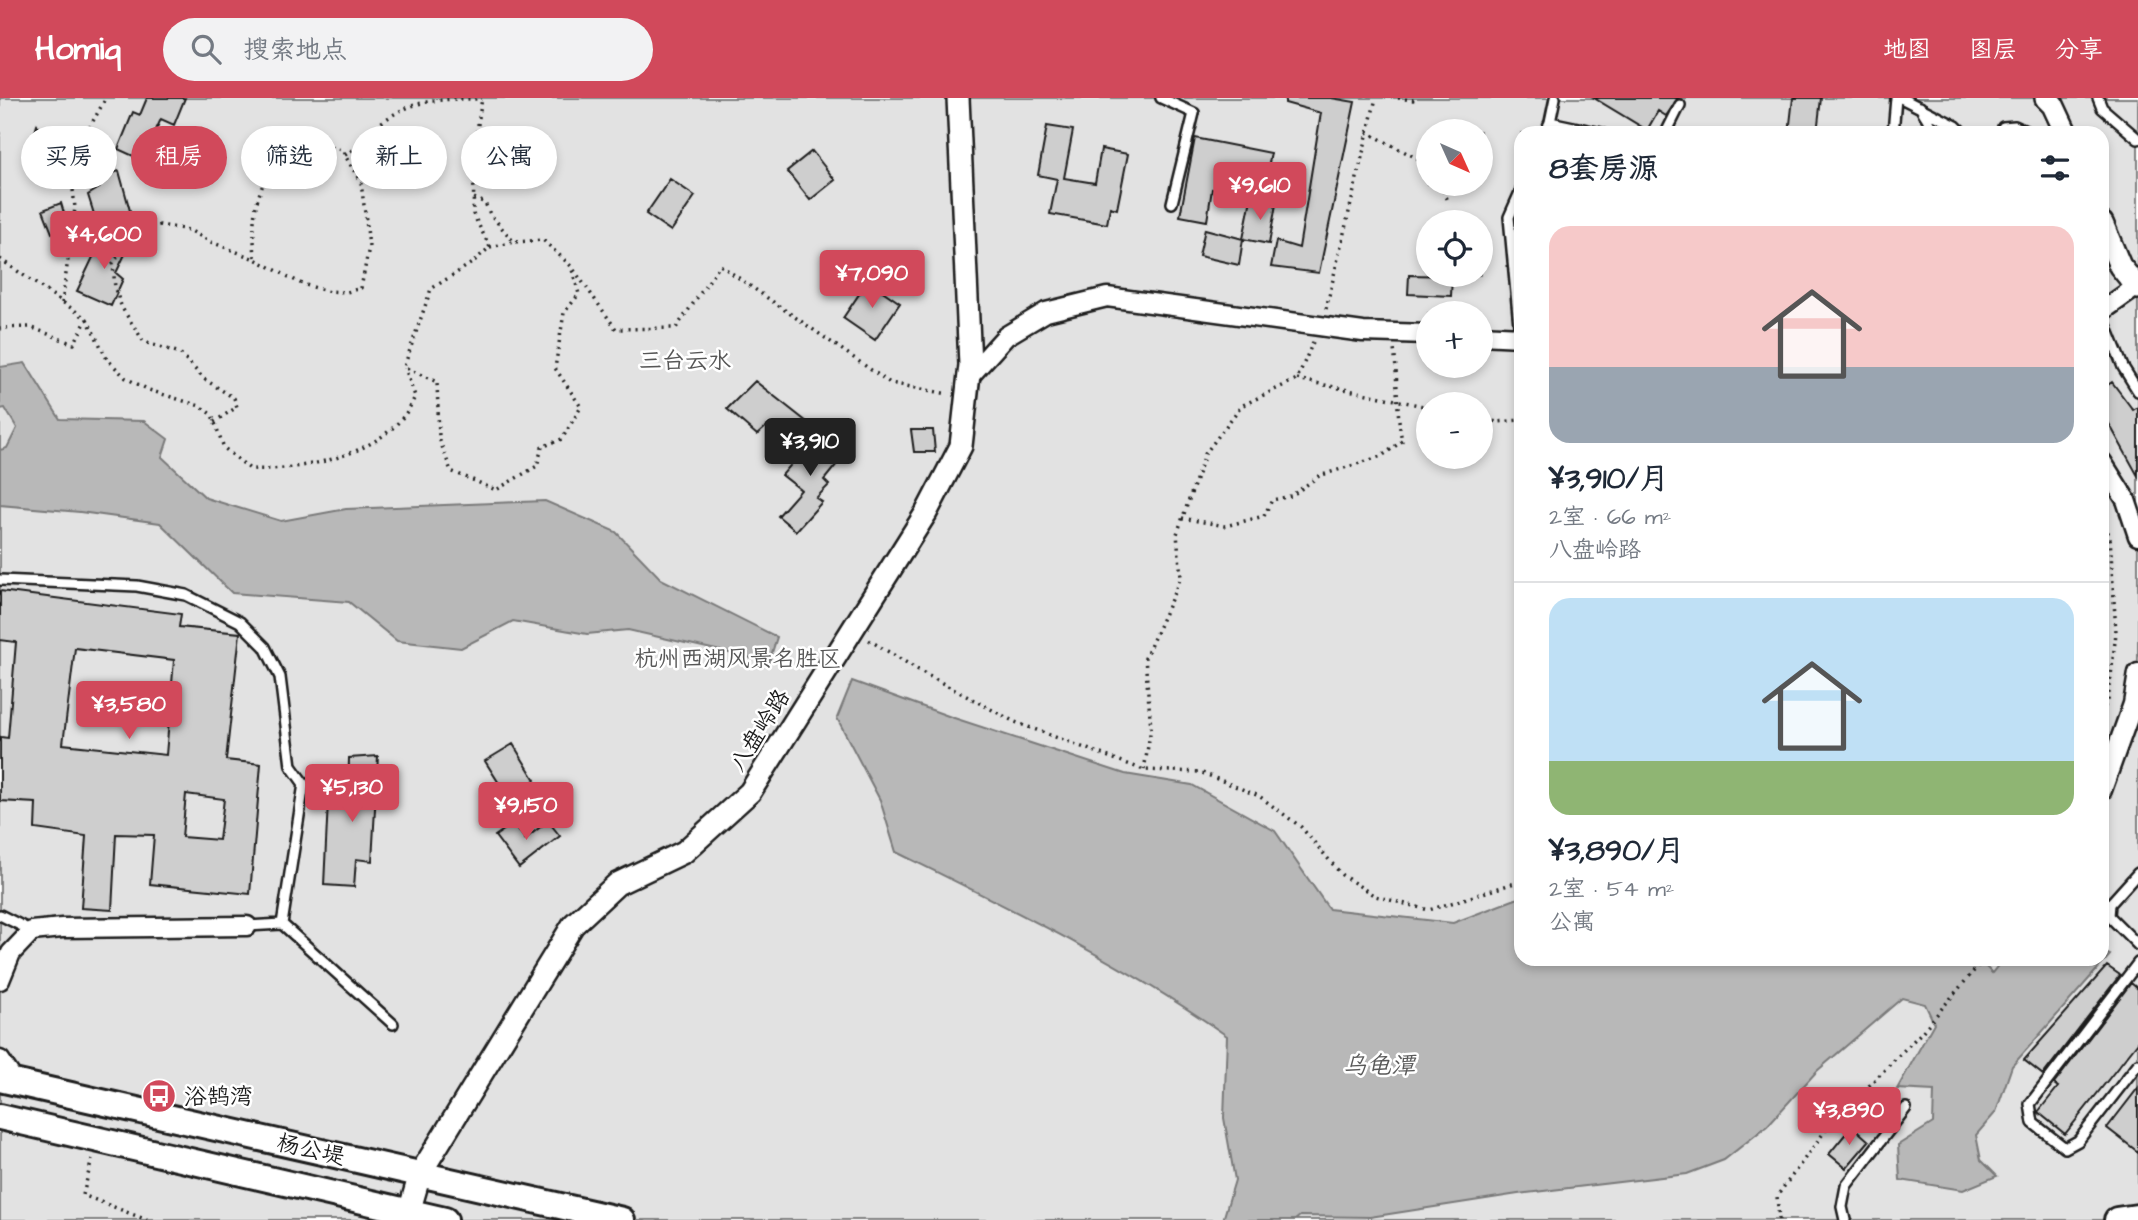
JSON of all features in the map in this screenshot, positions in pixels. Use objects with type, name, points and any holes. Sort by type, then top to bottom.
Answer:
[{"type":"main road","name":"杨公堤","points":[[8,1080],[622,1220]]},
{"type":"main road","name":"杨公堤","points":[[0,1117],[445,1220]]},
{"type":"main road","points":[[2117,1220],[2138,1217]]},
{"type":"street","name":"八盘岭路","points":[[409,1212],[420,1174],[573,925],[617,884],[684,852],[750,792],[926,513],[961,446],[970,365],[958,98]]},
{"type":"street","points":[[2046,98],[2053,105],[2063,126]]},
{"type":"street","points":[[2109,240],[2120,266],[2137,288],[2109,308]]},
{"type":"street","points":[[968,378],[1006,336],[1046,312],[1107,297],[1363,332],[1416,334]]},
{"type":"street","points":[[1493,336],[1514,337]]},
{"type":"street","points":[[2109,473],[2126,500],[2138,536]]},
{"type":"street","points":[[2109,771],[2133,704],[2138,673]]},
{"type":"street","points":[[0,980],[11,953],[32,931],[62,928],[247,926]]},
{"type":"street","points":[[0,1060],[8,1080]]},
{"type":"lane","points":[[1161,98],[1194,113],[1172,203]]},
{"type":"lane","points":[[1548,126],[1555,98]]},
{"type":"lane","points":[[1893,126],[1899,98],[1955,126]]},
{"type":"lane","points":[[2098,98],[2102,107],[2138,139]]},
{"type":"lane","points":[[1670,126],[1680,105]]},
{"type":"lane","points":[[1919,106],[1932,126]]},
{"type":"lane","points":[[1550,122],[1569,126]]},
{"type":"lane","points":[[1514,206],[1509,217],[1514,272]]},
{"type":"lane","points":[[2109,331],[2123,367],[2138,391]]},
{"type":"lane","points":[[0,580],[137,586],[187,595],[240,622],[264,647],[280,677],[292,766],[304,785],[282,924]]},
{"type":"lane","points":[[2138,873],[2110,904],[2109,916],[2138,945]]},
{"type":"lane","points":[[0,915],[32,931]]},
{"type":"lane","points":[[247,926],[282,924],[393,1024]]},
{"type":"lane","points":[[2138,963],[2030,1104],[2033,1123],[2065,1148],[2078,1141],[2138,1064]]},
{"type":"lane","points":[[1845,1220],[1842,1207],[1846,1186],[1906,1108]]},
{"type":"path","points":[[62,303],[75,208],[69,162],[106,98]]},
{"type":"path","points":[[345,155],[383,121],[422,101],[443,98],[482,99],[475,144],[473,214],[490,247]]},
{"type":"path","points":[[1297,379],[1320,326],[1330,294],[1376,98]]},
{"type":"path","points":[[1398,98],[1416,98]]},
{"type":"path","points":[[1367,132],[1416,158]]},
{"type":"path","points":[[214,422],[237,407],[234,398],[204,379],[180,353],[144,342],[122,308],[115,289],[113,263],[141,229],[160,225],[189,230],[315,288],[347,292],[362,288],[369,247],[368,228],[361,183],[342,150],[328,147],[272,159],[257,202],[253,232],[255,259]]},
{"type":"path","points":[[1446,196],[1448,201]]},
{"type":"path","points":[[474,198],[485,203],[490,214],[514,242]]},
{"type":"path","points":[[0,259],[87,319],[107,359],[126,378],[149,390],[201,406],[212,415],[224,448],[250,470],[302,468],[332,461],[386,433],[410,408],[415,396],[404,367],[431,289],[472,264],[490,247],[514,242],[543,240],[571,266],[616,329],[676,328],[720,265],[890,383],[946,396],[968,378]]},
{"type":"path","points":[[404,367],[437,382],[439,438],[451,471],[496,490],[537,466],[542,447],[562,439],[581,407],[555,368],[565,313],[579,293],[571,266]]},
{"type":"path","points":[[0,328],[30,327],[74,344],[87,319]]},
{"type":"path","points":[[1182,519],[1225,526],[1264,516],[1272,500],[1291,496],[1319,476],[1382,456],[1402,441],[1396,400],[1398,376],[1391,333]]},
{"type":"path","points":[[1144,769],[1151,728],[1145,657],[1181,576],[1177,534],[1205,454],[1241,406],[1297,379],[1416,404]]},
{"type":"path","points":[[1493,421],[1514,421]]},
{"type":"path","points":[[2109,535],[2116,633],[2109,692]]},
{"type":"path","points":[[855,626],[867,638],[927,676],[1015,722],[1144,769],[1200,772],[1259,796],[1301,827],[1342,875],[1375,896],[1429,911],[1514,882]]},
{"type":"path","points":[[1779,1220],[1777,1196],[1828,1127],[1921,1033],[1978,966]]},
{"type":"path","points":[[98,1140],[83,1195],[147,1220]]},
{"type":"green space","name":"杭州西湖风景名胜区","points":[[0,98],[2138,98],[2138,1220],[0,1220]]},
{"type":"water","points":[[25,363],[60,419],[144,421],[168,439],[162,457],[206,498],[281,521],[346,509],[545,501],[616,532],[661,579],[777,637],[769,662],[628,630],[587,634],[513,621],[461,648],[397,641],[349,602],[232,593],[160,523],[0,505],[0,450],[7,448],[17,428],[5,408],[0,409],[0,367]]},
{"type":"water","name":"乌龟潭","points":[[852,681],[951,717],[1125,774],[1192,785],[1275,831],[1329,909],[1453,923],[1514,900],[1514,966],[1985,966],[1992,973],[1998,966],[2100,966],[2012,1066],[1996,1112],[1976,1135],[1981,1160],[1997,1176],[1963,1190],[1900,1180],[1898,1145],[1933,1123],[1934,1091],[1897,1089],[1934,1023],[1925,1004],[1902,998],[1817,1071],[1767,1126],[1724,1160],[1687,1174],[1518,1194],[1370,1217],[1300,1216],[1295,1220],[1223,1220],[1235,1180],[1224,1118],[1227,1036],[1107,960],[896,852],[880,800],[837,718]]},
{"type":"building","points":[[147,98],[185,98],[174,125],[161,119],[158,126],[131,126],[131,155],[118,149],[133,112],[140,115]]},
{"type":"building","points":[[1285,98],[1331,98],[1355,102],[1319,273],[1271,267],[1276,241],[1299,248],[1321,113],[1285,103]]},
{"type":"building","points":[[1594,98],[1678,98],[1666,116],[1658,111],[1649,126],[1640,126]]},
{"type":"building","points":[[1793,98],[1821,98],[1818,126],[1790,126]]},
{"type":"building","points":[[1047,126],[1073,130],[1064,178],[1095,183],[1101,149],[1128,154],[1117,209],[1110,207],[1107,224],[1050,214],[1057,179],[1038,175]]},
{"type":"building","points":[[1195,138],[1271,153],[1262,197],[1212,189],[1207,221],[1180,216]]},
{"type":"building","points":[[812,151],[835,180],[810,200],[787,171]]},
{"type":"building","points":[[119,171],[132,218],[99,230],[88,195],[97,189],[117,189]]},
{"type":"building","points":[[670,179],[695,196],[671,231],[646,214]]},
{"type":"building","points":[[1251,199],[1276,204],[1269,244],[1243,239]]},
{"type":"building","points":[[61,203],[68,227],[52,233],[43,210]]},
{"type":"building","points":[[1205,229],[1243,239],[1239,265],[1199,256]]},
{"type":"building","points":[[104,234],[129,246],[116,273],[123,279],[111,306],[77,291]]},
{"type":"building","points":[[1409,275],[1416,275],[1416,287],[1451,287],[1451,296],[1408,294]]},
{"type":"building","points":[[868,281],[900,303],[875,340],[843,318]]},
{"type":"building","points":[[755,381],[812,426],[783,438],[767,426],[757,435],[727,409]]},
{"type":"building","points":[[2112,382],[2133,410],[2138,407],[2138,476],[2109,424],[2109,384]]},
{"type":"building","points":[[911,430],[933,430],[935,452],[914,452]]},
{"type":"building","points":[[820,431],[846,453],[824,480],[829,485],[816,498],[822,502],[796,531],[778,516],[801,490],[782,475]]},
{"type":"building","points":[[0,591],[181,614],[179,627],[240,633],[226,760],[261,764],[250,894],[150,884],[154,835],[116,834],[112,910],[81,908],[86,836],[35,829],[36,803],[0,801],[0,737],[8,738],[16,642],[0,640]],"holes":[[[75,648],[174,660],[166,755],[63,744]],[[186,794],[224,799],[219,840],[182,837]]]},
{"type":"building","points":[[513,744],[535,780],[509,799],[485,761]]},
{"type":"building","points":[[378,756],[372,861],[356,859],[354,887],[324,885],[328,801],[348,801],[349,758]]},
{"type":"building","points":[[548,821],[560,836],[519,868],[495,836],[514,823],[525,839]]},
{"type":"building","points":[[2107,966],[2120,975],[2043,1075],[2024,1060]]},
{"type":"building","points":[[2131,983],[2138,989],[2138,1042],[2065,1134],[2038,1112],[2058,1087],[2054,1084]]},
{"type":"building","points":[[2138,1088],[2138,1152],[2107,1128]]},
{"type":"building","points":[[1852,1126],[1869,1141],[1846,1168],[1829,1154]]},
{"type":"place","name":"浴鹄湾","points":[[159,1096]]},
{"type":"park label","name":"三台云水","points":[[685,360]]}]
